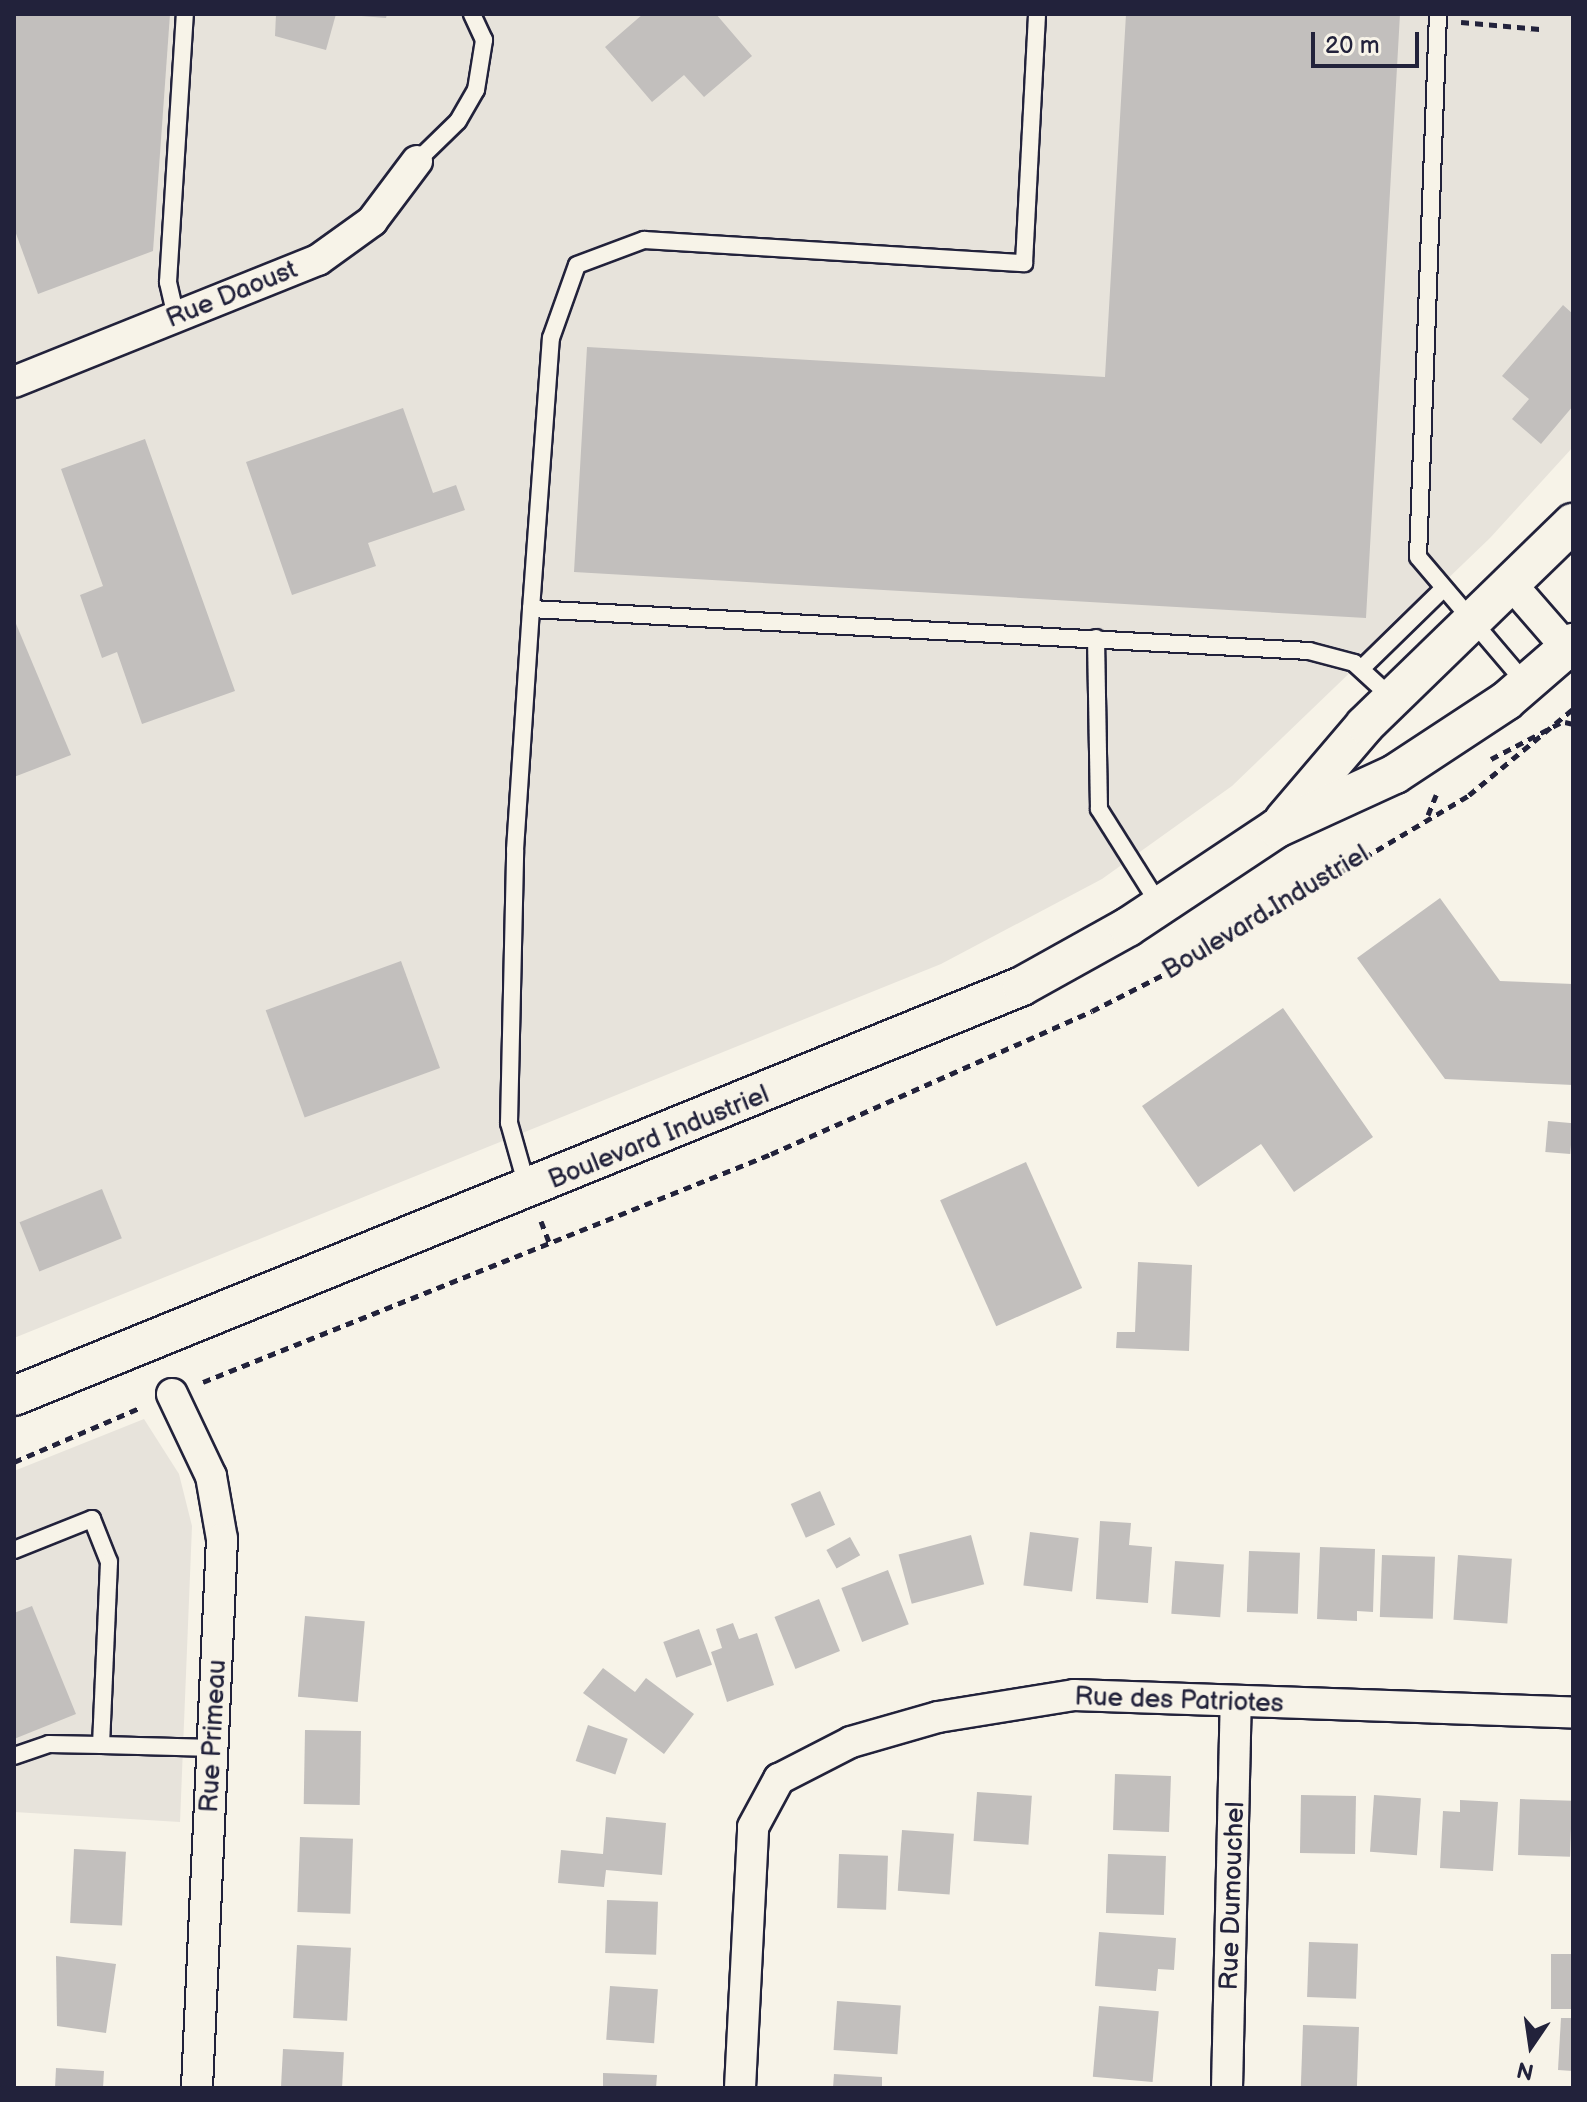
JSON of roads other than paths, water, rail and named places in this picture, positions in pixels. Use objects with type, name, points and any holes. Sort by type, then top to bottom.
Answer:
[{"type":"street","name":"Rue Daoust","points":[[15,376],[176,317],[347,243],[417,161]]},
{"type":"street","name":"Boulevard Industriel","points":[[1277,828],[1393,699],[1513,586],[1573,523]]},
{"type":"street","points":[[1513,586],[1571,649]]},
{"type":"street","name":"Boulevard Industriel","points":[[14,1396],[528,1191],[984,1004],[1160,906],[1277,828],[1395,774],[1527,685],[1571,649]]},
{"type":"street","name":"Rue Primeau","points":[[172,1394],[211,1476],[219,1515],[214,1748],[197,2088]]},
{"type":"street","name":"Rue des Patriotes","points":[[740,2088],[753,1827],[779,1779],[851,1742],[1009,1703],[1137,1695],[1236,1705],[1573,1712]]},
{"type":"street","name":"Rue Dumouchel","points":[[1227,2088],[1236,1705]]},
{"type":"lane","points":[[176,317],[168,282],[185,14]]},
{"type":"lane","points":[[417,161],[458,121],[476,90],[484,40],[472,14]]},
{"type":"lane","points":[[528,1191],[509,1123],[515,850],[551,338],[577,265],[644,240],[1024,263],[1037,14]]},
{"type":"lane","points":[[1438,17],[1416,542],[1423,570],[1527,685]]},
{"type":"lane","points":[[1361,669],[1441,591]]},
{"type":"lane","points":[[531,609],[1309,651],[1361,669],[1393,699]]},
{"type":"lane","points":[[1096,638],[1099,809],[1160,906]]},
{"type":"lane","points":[[14,1550],[92,1519],[109,1562],[101,1745]]},
{"type":"lane","points":[[14,1756],[49,1744],[214,1748]]}]
